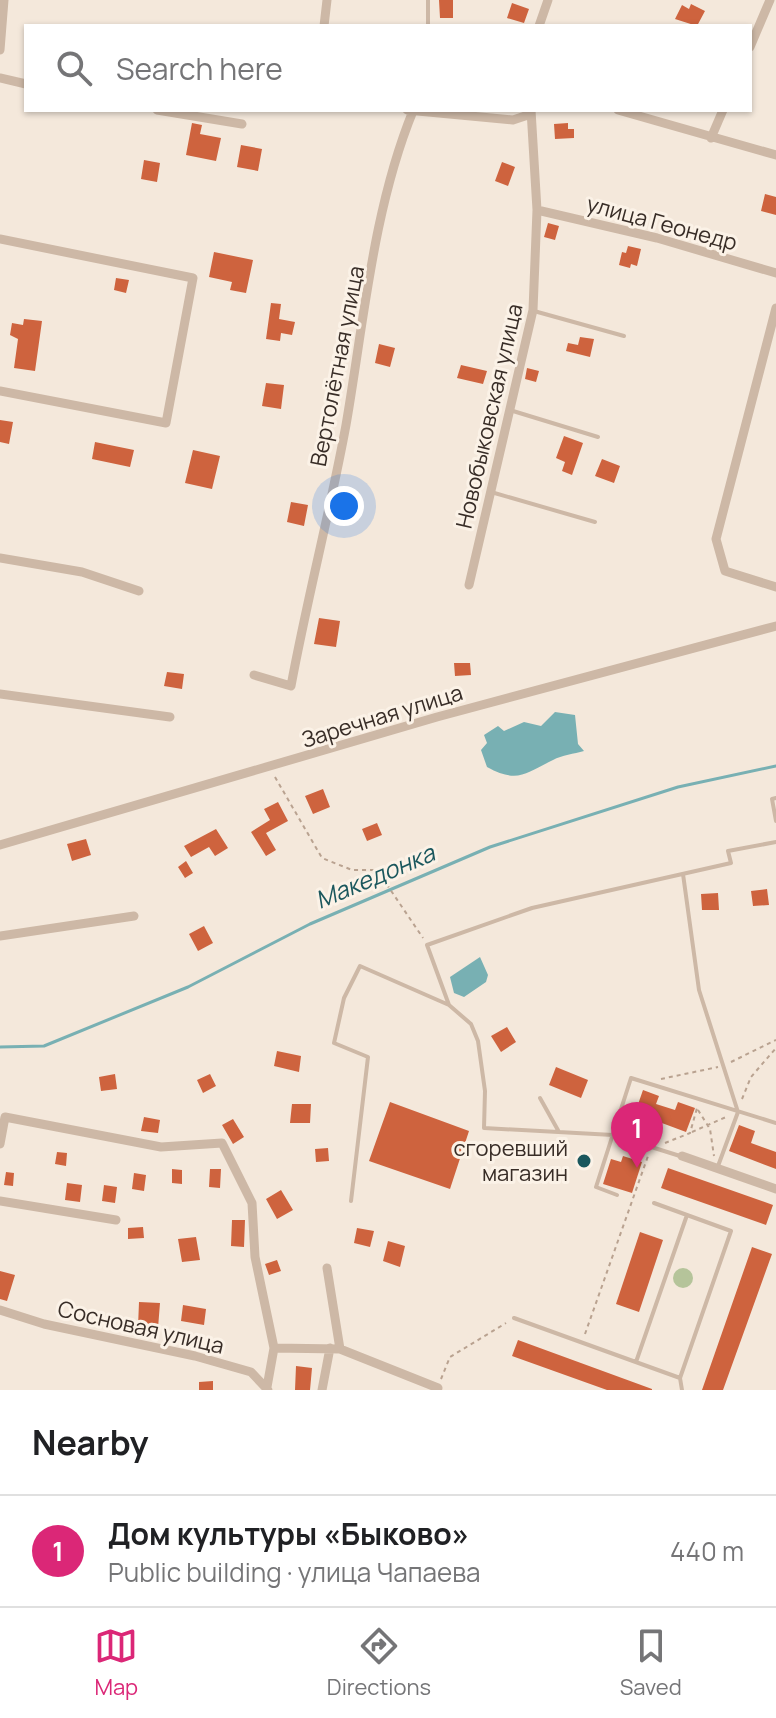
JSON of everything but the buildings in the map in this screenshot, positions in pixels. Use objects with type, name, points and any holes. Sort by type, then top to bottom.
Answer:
[{"type":"street","points":[[0,50],[4,0]]},
{"type":"street","points":[[324,24],[327,0]]},
{"type":"street","points":[[540,24],[548,0]]},
{"type":"street","points":[[752,42],[770,0]]},
{"type":"street","points":[[0,78],[24,84]]},
{"type":"street","points":[[169,112],[242,124]]},
{"type":"street","name":"Вертолётная улица","points":[[254,675],[291,686],[343,440],[386,196],[410,112]]},
{"type":"street","name":"Вертолётная улица","points":[[428,112],[513,120],[531,112]]},
{"type":"street","name":"Новобыковская улица","points":[[469,585],[533,310],[537,210],[531,112]]},
{"type":"street","points":[[625,112],[776,155]]},
{"type":"street","points":[[711,138],[722,112]]},
{"type":"street","name":"улица Геонедр","points":[[537,210],[657,238],[776,273]]},
{"type":"street","points":[[0,239],[193,278],[166,423],[0,391]]},
{"type":"street","points":[[776,308],[716,539],[725,571],[776,587]]},
{"type":"street","points":[[0,558],[82,572],[139,591]]},
{"type":"street","name":"Заречная улица","points":[[0,845],[273,768],[437,717],[774,628]]},
{"type":"street","points":[[0,694],[170,717]]},
{"type":"street","points":[[0,936],[134,916]]},
{"type":"street","points":[[0,1144],[5,1117],[161,1147],[222,1143],[252,1203],[255,1257],[274,1348],[267,1389]]},
{"type":"street","points":[[682,1156],[776,1189]]},
{"type":"street","points":[[0,1201],[116,1220]]},
{"type":"street","points":[[322,1390],[335,1349],[327,1268]]},
{"type":"street","name":"Сосновая улица","points":[[0,1310],[44,1324],[195,1356],[251,1372],[267,1389]]},
{"type":"street","points":[[274,1348],[335,1349],[438,1388]]},
{"type":"lane","points":[[428,0],[428,24]]},
{"type":"lane","points":[[533,310],[624,336]]},
{"type":"lane","points":[[512,410],[598,437]]},
{"type":"lane","points":[[491,492],[595,522]]},
{"type":"lane","points":[[776,798],[772,799],[776,821]]},
{"type":"lane","points":[[449,1005],[427,945],[532,908],[731,863],[728,851],[776,842]]},
{"type":"lane","points":[[683,873],[699,990],[738,1112],[717,1168]]},
{"type":"lane","points":[[351,1201],[368,1057],[334,1043],[344,998],[360,966],[449,1005],[471,1024],[478,1041],[485,1091],[484,1128],[613,1135],[682,1156]]},
{"type":"lane","points":[[617,1195],[596,1187],[631,1078],[776,1123]]},
{"type":"lane","points":[[540,1098],[559,1132]]},
{"type":"lane","points":[[654,1203],[731,1231],[680,1378],[682,1390]]},
{"type":"lane","points":[[636,1362],[687,1215]]},
{"type":"lane","points":[[514,1318],[680,1378]]},
{"type":"path","points":[[273,768],[278,784],[322,858],[352,870],[377,870],[427,945]]},
{"type":"path","points":[[582,1343],[651,1149],[738,1112],[751,1077],[776,1048]]},
{"type":"path","points":[[690,1133],[700,1100]]},
{"type":"path","points":[[697,1109],[710,1129],[717,1168]]},
{"type":"path","points":[[438,1388],[450,1357],[514,1318]]},
{"type":"green space","points":[[683,1268],[690,1271],[693,1278],[690,1285],[683,1288],[676,1285],[673,1278],[676,1271]]},
{"type":"water","points":[[555,712],[575,715],[578,744],[584,751],[557,758],[522,775],[507,775],[487,767],[481,750],[487,743],[484,735],[498,726],[504,731],[524,722],[541,726]]},
{"type":"water","points":[[480,957],[488,975],[486,982],[464,997],[454,993],[450,977]]},
{"type":"waterway","name":"Македонка","points":[[0,1047],[44,1046],[188,987],[310,924],[490,847],[678,787],[776,766]]},
{"type":"place","name":"сгоревший магазин","points":[[584,1161]]},
{"type":"place","name":"Дом культуры «Быково»","points":[[637,1168]]}]
